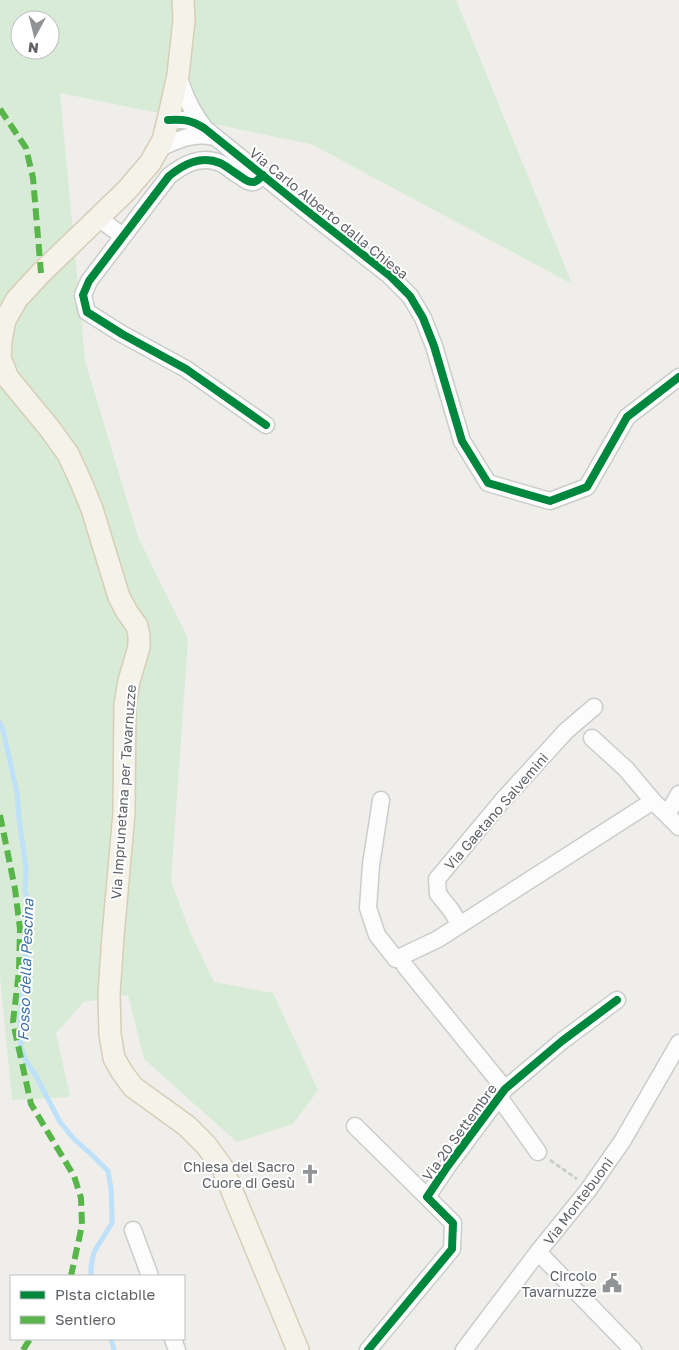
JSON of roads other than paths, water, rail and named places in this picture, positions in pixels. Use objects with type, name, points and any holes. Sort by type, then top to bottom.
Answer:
[{"type":"main road","name":"Via Imprunetana per Tavarnuzze","points":[[183,0],[184,20],[178,75],[163,140],[158,150],[126,190],[17,299],[5,320],[0,358],[8,378],[68,454],[92,509],[119,596],[137,626],[139,636],[139,647],[129,681],[125,705],[124,813],[109,994],[110,1034],[114,1058],[122,1072],[134,1086],[186,1126],[206,1145],[222,1167],[298,1350]]},
{"type":"street","name":"Via Carlo Alberto dalla Chiesa","points":[[178,75],[185,98],[205,133]]},
{"type":"street","name":"Via Carlo Alberto dalla Chiesa","points":[[168,120],[176,126],[205,133],[263,175],[389,275],[410,296],[423,318],[434,346],[462,440],[488,483],[550,501],[587,487],[627,417],[675,384]]},
{"type":"street","points":[[158,150],[184,138],[205,133]]},
{"type":"street","points":[[263,175],[257,181],[252,182],[220,163],[207,160],[181,166],[169,176],[88,281],[83,295],[87,312],[122,334],[186,369],[266,425]]},
{"type":"street","points":[[98,218],[123,236]]},
{"type":"street","name":"Via Gaetano Salvemini","points":[[460,925],[438,894],[437,878],[566,731],[594,707]]},
{"type":"street","points":[[592,738],[626,769],[653,801],[679,827]]},
{"type":"street","points":[[667,815],[679,794]]},
{"type":"street","points":[[381,800],[371,865],[368,908],[377,935],[396,958],[438,939],[653,801]]},
{"type":"street","name":"Via 20 Settembre","points":[[405,966],[502,1093]]},
{"type":"street","name":"Via 20 Settembre","points":[[368,1350],[452,1249],[453,1224],[427,1196],[447,1167],[502,1093],[562,1041],[617,1000]]},
{"type":"street","name":"Via Montebuoni","points":[[464,1350],[538,1252],[589,1189],[623,1140],[679,1044]]},
{"type":"street","points":[[502,1093],[538,1152]]},
{"type":"street","points":[[354,1126],[427,1196]]},
{"type":"street","points":[[134,1230],[150,1275]]},
{"type":"street","points":[[538,1252],[633,1350]]},
{"type":"waterway","name":"Fosso della Pescina","points":[[0,723],[17,793],[26,868],[25,892],[28,900],[26,960],[20,1019],[21,1046],[26,1061],[60,1122],[74,1139],[108,1171],[111,1189],[112,1223],[94,1252],[91,1275]]},
{"type":"waterway","name":"Fosso della Pescina","points":[[111,1340],[114,1350]]},
{"type":"place","name":"Chiesa del Sacro Cuore di Gesù","points":[[310,1174]]},
{"type":"place","name":"Circolo Tavarnuzze","points":[[612,1283]]}]
